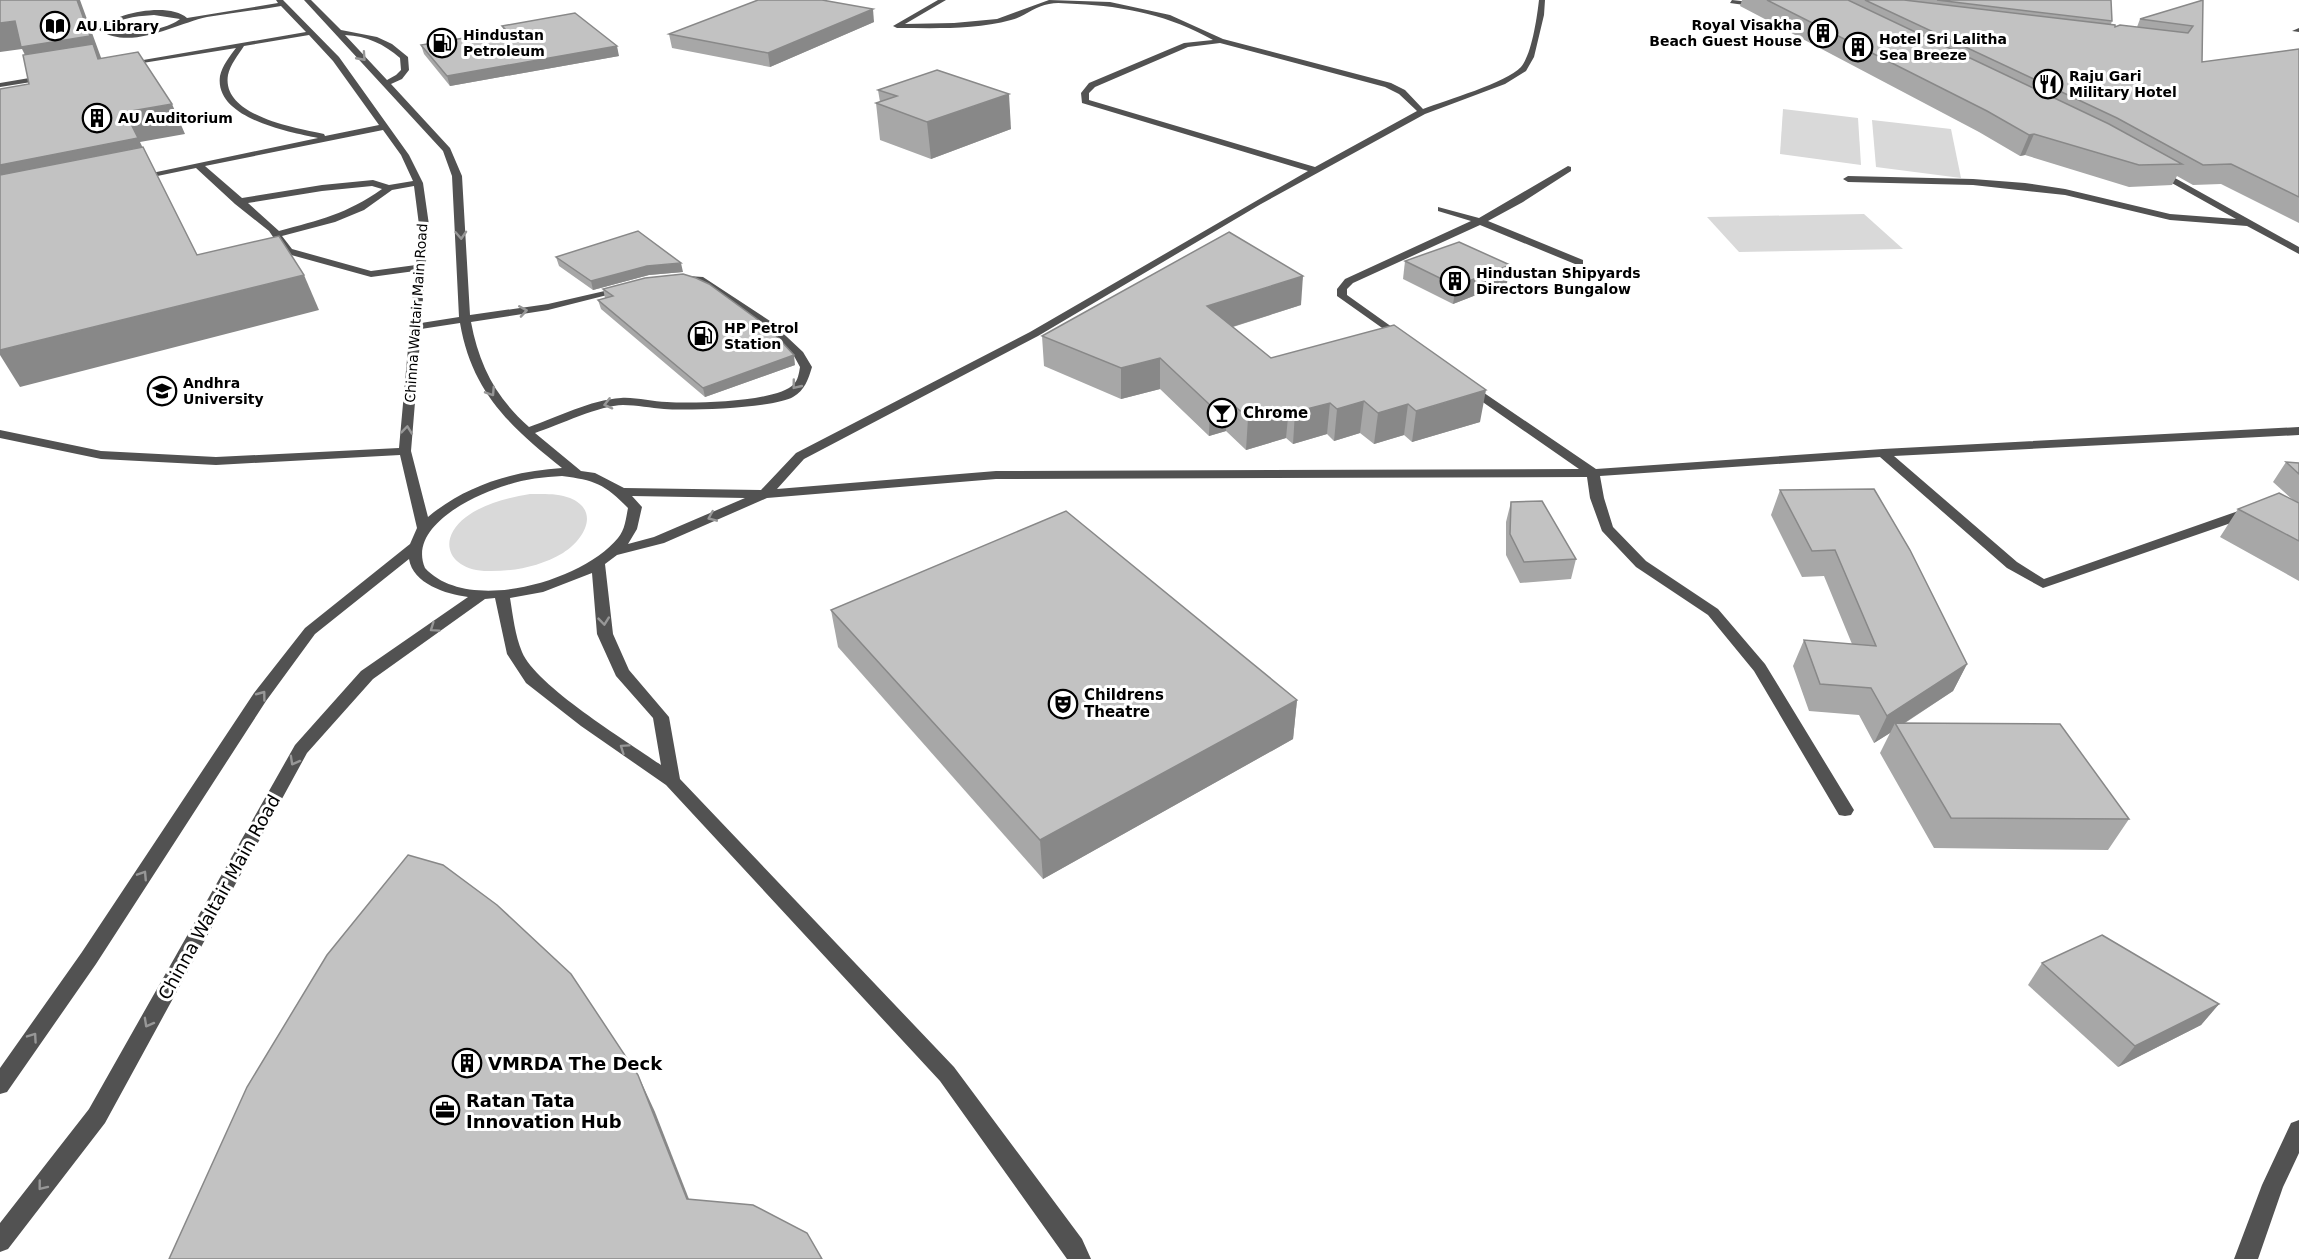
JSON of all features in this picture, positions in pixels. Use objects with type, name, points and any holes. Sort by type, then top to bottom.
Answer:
[{"type":"street","points":[[307,0],[447,150],[457,176],[465,320],[467,339],[475,365],[494,398],[525,433],[576,472]]},
{"type":"street","points":[[943,0],[897,26],[961,26],[1012,17],[1049,2]]},
{"type":"street","points":[[1040,0],[1115,4],[1204,30],[1220,41]]},
{"type":"street","points":[[612,552],[659,540],[765,494],[800,456],[1034,334],[1314,170],[1422,112],[1502,82],[1523,69],[1530,57],[1532,42],[1541,15],[1542,0]]},
{"type":"street","points":[[182,21],[184,18],[175,13],[142,14],[108,23],[103,30],[116,33],[142,33],[167,28],[182,21],[281,2]]},
{"type":"street","name":"Chinna Waltair Main Road","points":[[281,2],[336,59],[405,155],[418,183],[424,225],[405,451],[424,528]]},
{"type":"street","points":[[1732,2],[1768,6]]},
{"type":"street","points":[[339,32],[372,36],[392,46],[404,57],[405,69],[399,77],[386,83]]},
{"type":"street","points":[[115,65],[311,33]]},
{"type":"street","points":[[1314,170],[1099,107],[1085,101],[1085,93],[1092,85],[1187,45],[1220,41],[1388,85],[1402,92],[1422,112]]},
{"type":"street","points":[[242,44],[224,77],[226,94],[235,104],[250,115],[271,124],[330,138]]},
{"type":"street","points":[[0,85],[58,75]]},
{"type":"street","points":[[128,179],[384,127]]},
{"type":"street","points":[[2146,164],[2299,251]]},
{"type":"street","points":[[198,165],[276,235],[288,250],[371,274],[421,267]]},
{"type":"street","points":[[1416,349],[1350,303],[1342,296],[1341,289],[1358,276],[1480,221],[1520,200],[1568,169]]},
{"type":"street","points":[[1848,179],[1973,182],[2025,186],[2065,192],[2170,217],[2250,223]]},
{"type":"street","points":[[238,202],[322,188],[373,183],[389,188]]},
{"type":"street","points":[[276,235],[332,220],[361,208],[389,188],[418,183]]},
{"type":"street","points":[[1441,209],[1480,221],[1579,262]]},
{"type":"street","points":[[525,433],[602,405],[622,401],[667,406],[758,401],[788,395],[801,384],[806,367],[799,354],[766,323],[699,279],[688,276],[665,279]]},
{"type":"street","points":[[415,327],[548,307],[632,287]]},
{"type":"street","points":[[1454,376],[1593,473],[1597,498],[1607,528],[1641,564],[1713,612],[1760,668],[1845,810]]},
{"type":"street","points":[[624,492],[765,494],[996,475],[1593,473],[1883,453],[2299,431]]},
{"type":"street","points":[[0,434],[101,455],[216,461],[405,451]]},
{"type":"street","points":[[1883,453],[2012,566],[2043,584],[2258,508]]},
{"type":"street","points":[[576,472],[594,476],[624,492],[635,507],[631,528],[612,552],[598,562],[575,575],[547,585],[502,595],[452,590],[429,579],[417,565],[416,546],[424,528],[456,501],[501,481],[550,473],[576,472]]},
{"type":"street","points":[[0,1085],[88,958],[260,696],[310,631],[416,546]]},
{"type":"street","points":[[598,562],[605,634],[622,672],[661,717],[672,782]]},
{"type":"street","name":"Chinna Waltair Main Road","points":[[0,1241],[97,1116],[302,748],[367,675],[482,594]]},
{"type":"street","points":[[502,595],[515,654],[532,680],[586,722],[672,782],[947,1074],[1074,1248],[1079,1259]]},
{"type":"street","points":[[2246,1259],[2273,1185],[2299,1130]]},
{"type":"shaded area","points":[[1783,109],[1858,118],[1861,165],[1780,154]]},
{"type":"shaded area","points":[[1872,120],[1951,129],[1961,178],[1876,167]]},
{"type":"shaded area","points":[[1864,214],[1903,249],[1739,252],[1707,217]]},
{"type":"shaded area","points":[[530,494],[565,496],[585,510],[586,526],[571,547],[544,562],[505,571],[472,569],[455,559],[449,544],[451,535],[466,517],[497,502]]},
{"type":"building","name":"AU Library","points":[[0,0],[77,0],[90,36],[21,47],[15,21],[0,23]]},
{"type":"building","points":[[758,0],[822,0],[873,9],[768,53],[669,34]]},
{"type":"building","points":[[1767,0],[1848,0],[2109,124],[2182,164],[2139,165],[2034,134],[2029,135],[1987,111]]},
{"type":"building","points":[[1865,0],[1904,0],[2115,25],[2115,27],[2120,25],[2188,33],[2193,26],[2140,19],[2203,0],[2202,62],[2299,49],[2299,197],[2231,164],[2203,165],[2117,118]]},
{"type":"building","points":[[1937,0],[2111,0],[2112,21]]},
{"type":"building","points":[[575,13],[617,46],[447,76],[421,45],[507,31],[502,26]]},
{"type":"building","points":[[93,44],[98,59],[138,52],[172,104],[125,112],[138,138],[0,165],[0,89],[29,84],[23,55]]},
{"type":"building","points":[[937,70],[1009,94],[927,122],[876,103],[897,96],[878,90]]},
{"type":"building","points":[[143,147],[197,255],[279,236],[304,275],[0,350],[0,175]]},
{"type":"building","points":[[638,231],[681,263],[647,266],[591,281],[556,257]]},
{"type":"building","points":[[1229,232],[1303,276],[1207,306],[1271,358],[1394,325],[1486,390],[1416,411],[1408,404],[1378,413],[1364,401],[1337,409],[1330,403],[1295,412],[1289,407],[1248,418],[1228,400],[1210,405],[1160,358],[1121,368],[1042,336]]},
{"type":"building","points":[[1459,242],[1510,265],[1456,286],[1405,261]]},
{"type":"building","points":[[683,274],[709,284],[768,327],[794,355],[703,388],[598,300],[613,296],[603,289],[645,278]]},
{"type":"building","points":[[2286,462],[2299,463],[2299,474]]},
{"type":"building","points":[[1874,489],[1910,550],[1967,664],[1887,716],[1871,688],[1820,684],[1804,640],[1876,646],[1835,550],[1812,551],[1780,490]]},
{"type":"building","points":[[2279,493],[2299,503],[2299,541],[2238,509]]},
{"type":"building","points":[[1542,501],[1576,559],[1524,562],[1510,534],[1511,502]]},
{"type":"building","points":[[1066,511],[1297,700],[1040,840],[831,610]]},
{"type":"building","points":[[1895,723],[2060,724],[2129,819],[1951,818]]},
{"type":"building","name":"VMRDA The Deck","points":[[408,855],[443,865],[497,905],[571,974],[638,1075],[687,1199],[753,1205],[807,1233],[822,1259],[169,1259],[247,1087],[327,955]]},
{"type":"building","points":[[2102,935],[2219,1004],[2135,1046],[2042,963]]},
{"type":"place","name":"AU Library","points":[[55,26]]},
{"type":"place","name":"Royal Visakha Beach Guest House","points":[[1823,33]]},
{"type":"place","name":"Hindustan Petroleum","points":[[442,43]]},
{"type":"place","name":"Hotel Sri Lalitha Sea Breeze","points":[[1858,47]]},
{"type":"place","name":"Raju Gari Military Hotel","points":[[2048,84]]},
{"type":"place","name":"AU Auditorium","points":[[97,118]]},
{"type":"place","name":"Hindustan Shipyards Directors Bungalow","points":[[1455,281]]},
{"type":"place","name":"HP Petrol Station","points":[[703,336]]},
{"type":"place","name":"Andhra University","points":[[162,391]]},
{"type":"place","name":"Chrome","points":[[1222,413]]},
{"type":"place","name":"Childrens Theatre","points":[[1063,704]]},
{"type":"place","name":"VMRDA The Deck","points":[[467,1063]]},
{"type":"place","name":"Ratan Tata Innovation Hub","points":[[445,1110]]}]
